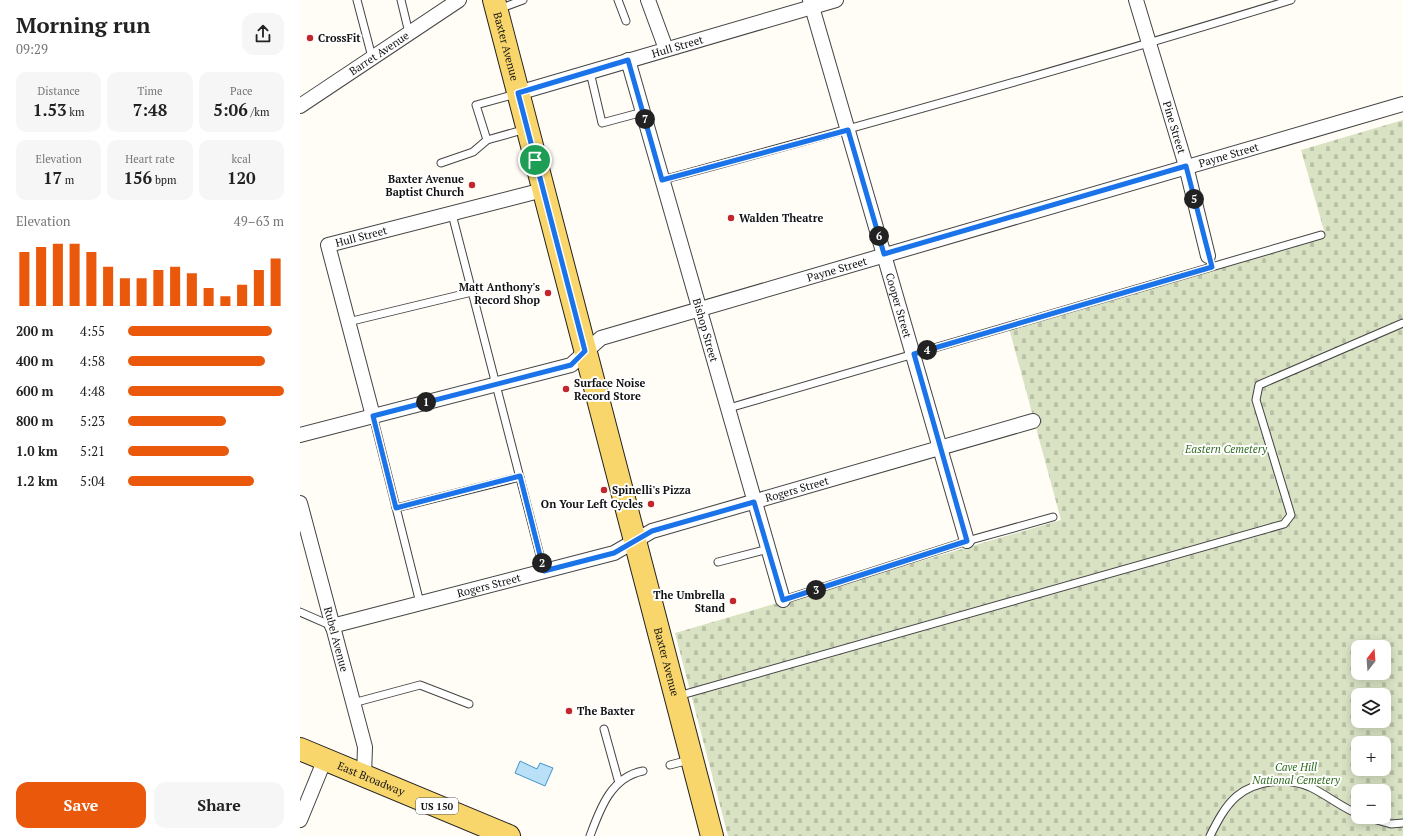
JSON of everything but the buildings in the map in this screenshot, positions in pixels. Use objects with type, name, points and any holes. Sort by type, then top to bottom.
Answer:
[{"type":"main road","name":"Baxter Avenue","points":[[495,5],[542,190],[712,836]]},
{"type":"main road","name":"East Broadway","points":[[300,749],[364,776],[485,831],[510,836]]},
{"type":"street","name":"Barret Avenue","points":[[300,106],[459,0]]},
{"type":"street","points":[[648,0],[666,49]]},
{"type":"street","name":"Hull Street","points":[[518,93],[666,49],[811,3],[836,0]]},
{"type":"street","name":"Pine Street","points":[[1136,0],[1186,166],[1210,261]]},
{"type":"street","name":"Cooper Street","points":[[811,3],[967,541]]},
{"type":"street","name":"Bishop Street","points":[[628,60],[783,600]]},
{"type":"street","name":"Payne Street","points":[[300,435],[571,365],[601,338],[698,308],[1403,104]]},
{"type":"street","name":"Hull Street","points":[[373,416],[328,245],[542,190]]},
{"type":"street","name":"Rogers Street","points":[[332,626],[614,553],[652,531],[1033,421]]},
{"type":"street","name":"Rubel Avenue","points":[[300,503],[365,747],[364,776]]},
{"type":"street","points":[[300,820],[325,760]]},
{"type":"lane","points":[[357,0],[372,58]]},
{"type":"lane","points":[[401,0],[409,33]]},
{"type":"lane","points":[[495,5],[523,0]]},
{"type":"lane","points":[[618,0],[626,21]]},
{"type":"lane","points":[[662,180],[848,130],[1149,44],[1268,3],[1291,0]]},
{"type":"lane","points":[[590,72],[602,123],[643,112]]},
{"type":"lane","points":[[487,140],[476,105],[518,93]]},
{"type":"lane","points":[[441,163],[473,152],[487,140],[527,129]]},
{"type":"lane","points":[[452,214],[544,571]]},
{"type":"lane","points":[[729,408],[914,354],[1210,261],[1321,235]]},
{"type":"lane","points":[[348,322],[472,292]]},
{"type":"lane","points":[[676,696],[1284,524],[1291,515],[1256,400],[1259,385],[1403,323]]},
{"type":"lane","points":[[373,416],[420,603]]},
{"type":"lane","points":[[396,508],[520,476]]},
{"type":"lane","points":[[783,600],[967,541],[1053,517]]},
{"type":"lane","points":[[718,562],[768,549]]},
{"type":"lane","points":[[300,612],[332,626]]},
{"type":"lane","points":[[353,703],[420,685],[469,704]]},
{"type":"lane","points":[[604,729],[619,783]]},
{"type":"lane","points":[[670,765],[692,760]]},
{"type":"lane","points":[[590,836],[602,806],[619,783],[627,777],[643,771]]},
{"type":"lane","points":[[1210,836],[1221,815],[1237,796],[1258,785],[1278,781],[1297,783],[1311,788],[1351,810]]},
{"type":"lane","points":[[1391,824],[1403,823]]},
{"type":"green space","name":"Eastern Cemetery","points":[[1403,120],[1403,836],[728,836],[675,633],[1061,520],[1009,328],[1325,234],[1301,150]]},
{"type":"water","points":[[520,761],[537,769],[540,763],[553,768],[545,786],[515,773]]},
{"type":"place","name":"CrossFit","points":[[310,38]]},
{"type":"place","name":"Baxter Avenue Baptist Church","points":[[472,185]]},
{"type":"place","name":"Walden Theatre","points":[[731,218]]},
{"type":"place","name":"Matt Anthony's Record Shop","points":[[548,293]]},
{"type":"place","name":"Surface Noise Record Store","points":[[566,389]]},
{"type":"place","name":"Spinelli's Pizza","points":[[604,490]]},
{"type":"place","name":"On Your Left Cycles","points":[[651,504]]},
{"type":"place","name":"The Umbrella Stand","points":[[733,601]]},
{"type":"place","name":"The Baxter","points":[[569,711]]},
{"type":"route","points":[[628,60],[662,180],[848,130],[884,254],[1186,166],[1212,267],[914,354],[934,430],[967,541],[783,600],[754,502],[652,531],[614,553],[544,571],[520,476],[396,508],[373,416],[571,365],[585,351],[535,160],[518,93],[628,60]]},
{"type":"park label","name":"Cave Hill National Cemetery","points":[[1296,773]]}]
